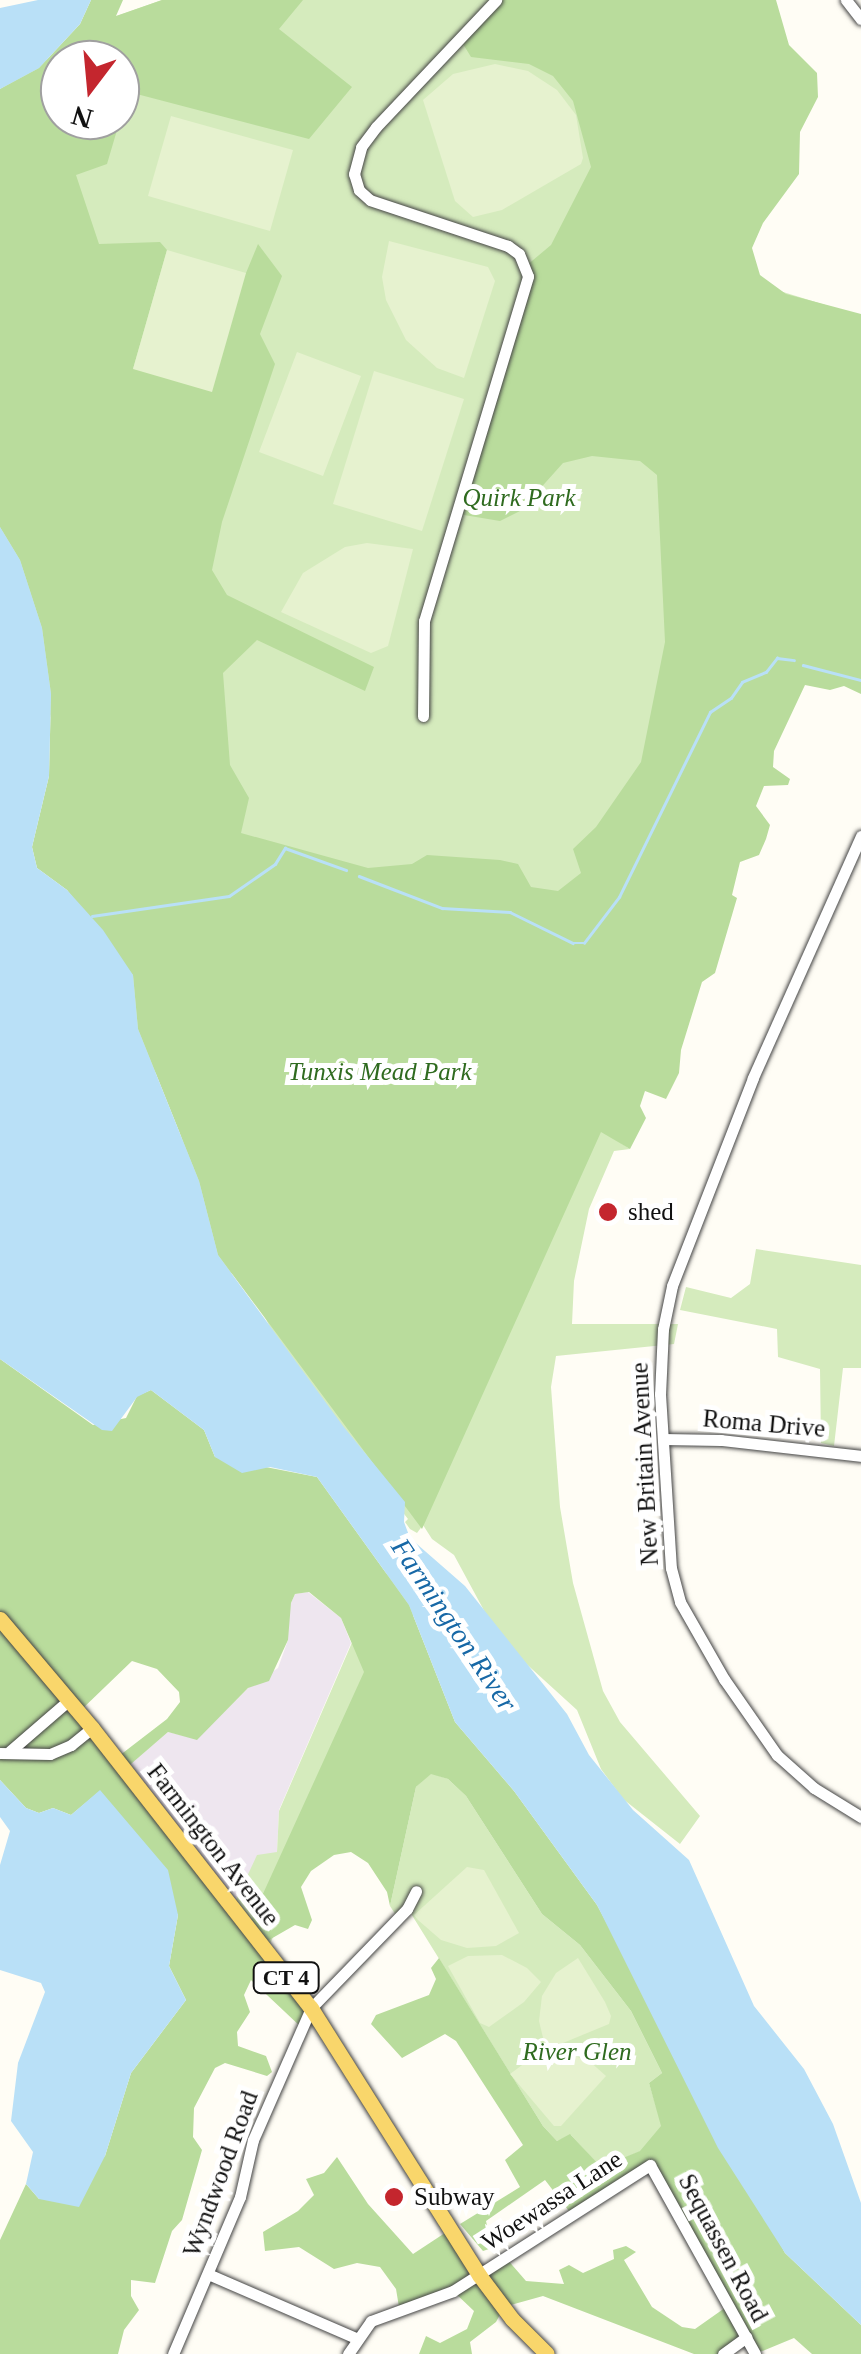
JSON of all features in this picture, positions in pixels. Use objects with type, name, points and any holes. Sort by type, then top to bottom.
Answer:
[{"type":"main road","name":"Farmington Avenue","points":[[0,1619],[92,1728],[310,2008],[479,2275],[512,2319],[548,2354]]},
{"type":"street","points":[[423,716],[424,621],[528,276],[518,254],[508,246],[370,200],[359,190],[354,174],[361,147],[376,127],[496,0]]},
{"type":"street","points":[[846,0],[861,19]]},
{"type":"street","name":"New Britain Avenue","points":[[861,836],[753,1078],[672,1286],[661,1351],[671,1568],[680,1602],[724,1679],[776,1756],[814,1788],[861,1818]]},
{"type":"street","name":"Roma Drive","points":[[663,1439],[720,1440],[861,1456]]},
{"type":"street","points":[[5,1752],[69,1700]]},
{"type":"street","points":[[5,1752],[50,1754],[71,1745],[92,1728]]},
{"type":"street","points":[[310,2008],[407,1909],[416,1891]]},
{"type":"street","name":"Wyndwood Road","points":[[172,2354],[240,2196],[253,2140],[310,2008]]},
{"type":"street","name":"Woewassa Lane","points":[[356,2338],[372,2320],[453,2291],[650,2165]]},
{"type":"street","name":"Sequassen Road","points":[[650,2165],[755,2354]]},
{"type":"street","points":[[208,2274],[356,2338],[348,2354]]},
{"type":"street","points":[[722,2354],[746,2337]]},
{"type":"shaded area","points":[[308,1592],[341,1618],[351,1643],[279,1810],[277,1852],[235,1902],[130,1764],[168,1732],[197,1739],[248,1688],[278,1668],[288,1640],[287,1612],[295,1594]]},
{"type":"green space","points":[[91,0],[123,0],[116,16],[162,0],[303,0],[279,29],[352,87],[309,139],[140,95],[140,40],[65,40],[80,24]]},
{"type":"green space","points":[[162,0],[678,0],[738,278],[861,316],[610,1136],[630,1149],[614,1151],[589,1209],[574,1281],[572,1324],[678,1324],[674,1344],[556,1356],[551,1387],[560,1507],[573,1583],[603,1691],[620,1722],[700,1816],[680,1844],[623,1799],[601,1769],[577,1710],[500,1640],[454,1555],[432,1539],[423,1525],[417,1533],[410,1529],[405,1522],[408,1519],[286,1362],[250,1285],[213,1262],[171,1096],[140,1049],[0,528],[0,89],[40,64],[40,140],[140,140],[140,40],[78,40],[114,17]]},
{"type":"green space","points":[[496,0],[776,0],[789,45],[817,73],[818,97],[800,132],[799,174],[763,223],[752,248],[760,275],[786,294],[861,314],[861,694],[844,686],[830,690],[805,685],[774,751],[773,767],[790,779],[788,785],[764,786],[756,806],[770,825],[766,839],[759,855],[740,862],[732,895],[737,898],[715,973],[702,982],[681,1050],[679,1073],[666,1099],[645,1091],[640,1106],[646,1118],[630,1149],[601,1132],[422,1529],[218,1255],[199,1181],[138,1029],[133,975],[67,890],[37,868],[32,847],[49,776],[51,694],[42,628],[20,560],[0,527],[0,89],[39,68],[40,140],[114,140],[107,164],[76,175],[99,244],[160,242],[167,250],[133,369],[246,273],[258,244],[282,276],[260,334],[275,364],[222,522],[212,570],[227,595],[374,667],[365,691],[257,640],[223,673],[230,765],[249,798],[241,833],[368,868],[412,864],[427,855],[500,860],[518,864],[531,887],[558,891],[581,873],[573,849],[596,827],[641,762],[665,642],[657,475],[640,461],[592,456],[563,463],[520,511],[500,521],[458,514],[526,266],[551,245],[591,167],[573,101],[553,76],[529,64],[471,57],[460,39]]},
{"type":"green space","points":[[495,64],[528,71],[557,90],[576,115],[583,158],[581,164],[502,210],[473,217],[455,201],[423,100],[453,74]]},
{"type":"green space","points":[[171,116],[293,150],[270,231],[148,196]]},
{"type":"green space","points":[[389,241],[488,267],[495,281],[464,378],[437,368],[406,340],[386,300],[382,277]]},
{"type":"green space","points":[[167,250],[246,273],[212,392],[133,369]]},
{"type":"green space","points":[[297,352],[361,376],[323,476],[259,452]]},
{"type":"green space","points":[[374,371],[464,399],[422,531],[333,504]]},
{"type":"green space","points":[[367,543],[413,549],[388,646],[371,653],[281,612],[303,573],[345,547]]},
{"type":"green space","points":[[756,1249],[861,1265],[861,1368],[843,1368],[834,1446],[821,1443],[820,1369],[778,1357],[777,1329],[680,1310],[686,1287],[731,1298],[750,1284]]},
{"type":"green space","points":[[0,1359],[93,1425],[126,1418],[137,1396],[151,1390],[204,1430],[215,1457],[317,1477],[409,1605],[455,1722],[514,1791],[597,1905],[785,2253],[861,2325],[861,2354],[812,2354],[794,2338],[755,2354],[746,2337],[723,2354],[694,2354],[543,2296],[504,2307],[496,2322],[470,2342],[472,2354],[419,2354],[426,2336],[440,2343],[467,2329],[474,2311],[453,2291],[399,2307],[396,2289],[380,2267],[357,2263],[334,2269],[299,2247],[265,2251],[263,2232],[298,2211],[314,2195],[306,2179],[324,2173],[337,2157],[368,2204],[413,2254],[451,2229],[479,2275],[506,2258],[526,2281],[564,2284],[559,2270],[569,2265],[583,2273],[614,2259],[613,2250],[626,2246],[636,2252],[624,2260],[652,2307],[682,2327],[695,2329],[729,2305],[650,2165],[572,2215],[545,2180],[486,2221],[492,2248],[483,2251],[460,2224],[520,2187],[505,2160],[523,2145],[456,2041],[445,2034],[402,2058],[371,2024],[376,2015],[429,1995],[436,1979],[431,1968],[439,1958],[543,2126],[557,2141],[570,2134],[601,2167],[640,2151],[661,2126],[649,2083],[662,2073],[631,2011],[580,1945],[542,1914],[466,1796],[448,1779],[431,1774],[416,1787],[390,1906],[387,1892],[368,1863],[351,1852],[334,1855],[311,1871],[301,1887],[312,1920],[308,1929],[295,1925],[269,1940],[250,1931],[311,2008],[302,2028],[251,1980],[244,1995],[250,2012],[237,2032],[238,2046],[266,2056],[272,2072],[267,2076],[225,2063],[215,2068],[194,2108],[193,2137],[202,2150],[182,2220],[172,2231],[155,2283],[131,2280],[131,2296],[139,2310],[124,2330],[118,2354],[0,2354],[0,2240],[26,2184],[39,2199],[105,2156],[131,2073],[186,2000],[169,1966],[178,1915],[100,1791],[71,1815],[53,1808],[39,1813],[26,1808],[0,1780]],"holes":[[[309,1592],[341,1618],[364,1672],[247,1929],[124,1770],[168,1732],[197,1740],[248,1688],[269,1681],[288,1640],[295,1594]],[[132,1661],[157,1669],[179,1692],[180,1702],[167,1719],[115,1759],[79,1712]]]},
{"type":"green space","points":[[383,1571],[421,1598],[270,1944],[235,1902],[257,1855],[277,1852],[279,1811]]},
{"type":"green space","name":"River Glen","points":[[431,1773],[448,1779],[466,1796],[542,1914],[580,1945],[631,2011],[662,2073],[649,2083],[662,2126],[641,2151],[601,2168],[571,2135],[557,2141],[543,2126],[410,1912],[399,1920],[390,1906],[416,1787]]},
{"type":"green space","points":[[467,1867],[484,1870],[519,1933],[496,1946],[467,1948],[441,1940],[414,1915]]},
{"type":"green space","points":[[502,1955],[527,1968],[541,1982],[524,2002],[489,2027],[480,2023],[448,1966],[468,1956]]},
{"type":"green space","points":[[578,1958],[605,2002],[611,2016],[609,2024],[546,2050],[539,2021],[542,1996],[556,1973]]},
{"type":"green space","points":[[560,2052],[588,2060],[606,2076],[561,2126],[554,2126],[510,2074],[533,2057]]},
{"type":"water","points":[[38,0],[91,0],[80,24],[65,40],[40,40],[39,68],[0,89],[0,8]]},
{"type":"water","name":"Farmington River","points":[[0,527],[20,560],[42,628],[51,694],[49,776],[32,847],[37,868],[67,890],[103,930],[133,975],[138,1029],[199,1181],[218,1255],[343,1426],[405,1502],[404,1522],[410,1538],[465,1586],[567,1714],[589,1755],[633,1810],[689,1860],[754,2006],[804,2069],[833,2124],[861,2203],[861,2325],[785,2253],[718,2148],[597,1905],[514,1791],[455,1722],[409,1605],[317,1477],[270,1467],[242,1473],[215,1457],[204,1430],[151,1390],[137,1397],[112,1431],[102,1430],[0,1359]]},
{"type":"water","points":[[0,1780],[26,1808],[39,1813],[53,1808],[71,1815],[100,1790],[168,1870],[178,1915],[169,1966],[186,2000],[131,2073],[105,2156],[79,2207],[39,2199],[26,2184],[33,2152],[11,2121],[18,2063],[45,1992],[41,1983],[0,1970],[0,1865],[10,1831],[0,1817]]},
{"type":"waterway","points":[[359,876],[442,908],[510,912],[573,943],[584,943],[619,897],[710,712],[731,698],[742,682],[766,672],[777,658],[794,660]]},
{"type":"waterway","points":[[803,665],[861,680]]},
{"type":"waterway","points":[[92,916],[229,896],[275,864],[285,848],[346,870]]},
{"type":"place","name":"shed","points":[[608,1212]]},
{"type":"place","name":"Subway","points":[[394,2197]]},
{"type":"park label","name":"Quirk Park","points":[[519,498]]},
{"type":"park label","name":"Tunxis Mead Park","points":[[380,1072]]}]
